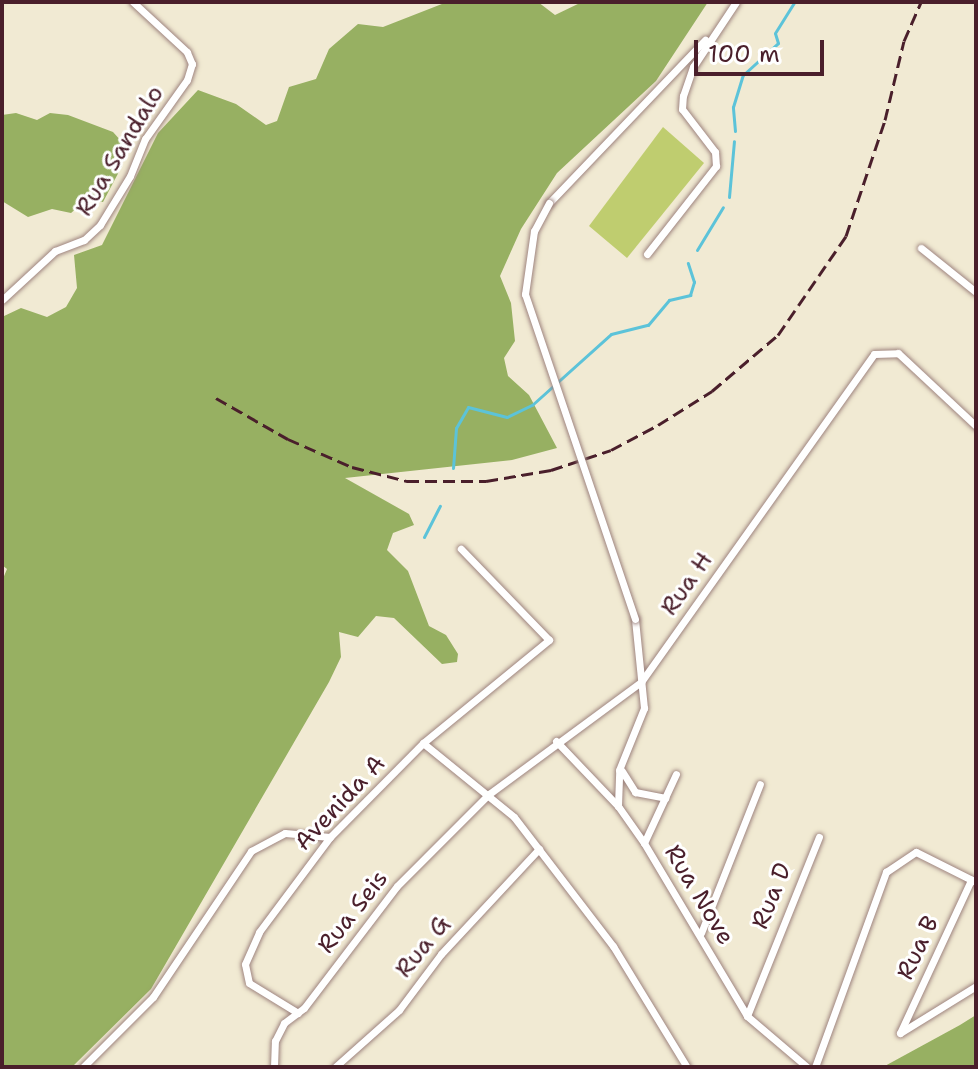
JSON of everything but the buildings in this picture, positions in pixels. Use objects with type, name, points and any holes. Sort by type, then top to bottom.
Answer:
[{"type":"street","name":"Rua Sandalo","points":[[2,300],[55,251],[84,240],[100,225],[145,139],[187,80],[192,64],[187,52],[133,2]]},
{"type":"street","points":[[618,806],[620,765],[642,720],[635,619],[525,294],[534,231],[549,203],[715,29],[736,2]]},
{"type":"street","points":[[647,254],[716,166],[715,152],[682,109],[685,82],[715,29]]},
{"type":"street","points":[[921,248],[976,292]]},
{"type":"street","name":"Rua H","points":[[489,794],[556,741],[641,682],[874,354],[898,353],[976,426]]},
{"type":"street","name":"Avenida A","points":[[298,1013],[249,983],[245,964],[259,932],[330,837],[423,743],[549,640],[461,549]]},
{"type":"street","name":"Rua Nove","points":[[556,741],[618,806],[644,843],[701,933],[747,1016],[807,1067]]},
{"type":"street","points":[[423,743],[489,794],[539,849],[613,946],[687,1067]]},
{"type":"street","points":[[620,765],[629,788],[665,798]]},
{"type":"street","points":[[644,843],[676,774]]},
{"type":"street","points":[[701,933],[760,784]]},
{"type":"street","name":"Rua Seis","points":[[273,1066],[279,1031],[298,1013],[397,886],[489,794]]},
{"type":"street","points":[[83,1067],[160,988],[251,851],[285,833],[330,837]]},
{"type":"street","name":"Rua D","points":[[747,1016],[819,837]]},
{"type":"street","name":"Rua G","points":[[338,1065],[399,1010],[441,954],[539,849]]},
{"type":"street","points":[[815,1067],[886,872],[916,852],[974,881]]},
{"type":"street","name":"Rua B","points":[[974,881],[900,1033],[976,986]]},
{"type":"green space","points":[[447,2],[538,2],[555,15],[582,2],[708,2],[656,81],[557,173],[521,229],[500,276],[511,303],[515,341],[504,358],[508,376],[529,395],[557,448],[512,460],[345,478],[409,514],[414,525],[393,533],[387,550],[408,571],[429,626],[446,635],[458,654],[457,662],[442,664],[394,618],[376,616],[358,637],[339,632],[341,657],[329,682],[151,989],[72,1067],[2,1067],[2,581],[7,569],[2,565],[2,317],[21,308],[47,317],[66,307],[77,288],[74,255],[102,245],[158,133],[198,90],[236,104],[266,125],[277,121],[289,87],[316,79],[329,49],[358,24],[383,27]]},
{"type":"green space","points":[[16,113],[37,120],[50,113],[68,115],[113,132],[122,142],[122,166],[103,202],[86,200],[71,213],[52,209],[28,217],[2,201],[2,115]]},
{"type":"green space","points":[[663,127],[704,163],[627,258],[589,226]]},
{"type":"green space","points":[[976,1015],[976,1067],[883,1067],[960,1025]]},
{"type":"waterway","points":[[735,131],[733,107],[743,75],[778,43],[775,33],[794,2]]},
{"type":"waterway","points":[[729,197],[734,141]]},
{"type":"waterway","points":[[697,250],[723,207]]},
{"type":"waterway","points":[[453,468],[456,428],[468,407],[507,417],[532,405],[611,334],[648,325],[669,300],[690,295],[694,282],[688,263]]},
{"type":"waterway","points":[[424,537],[440,506]]},
{"type":"railway","points":[[216,398],[288,439],[352,467],[407,481],[486,481],[551,470],[611,450],[658,425],[712,391],[778,335],[846,236],[885,120],[904,41],[921,2]]}]
